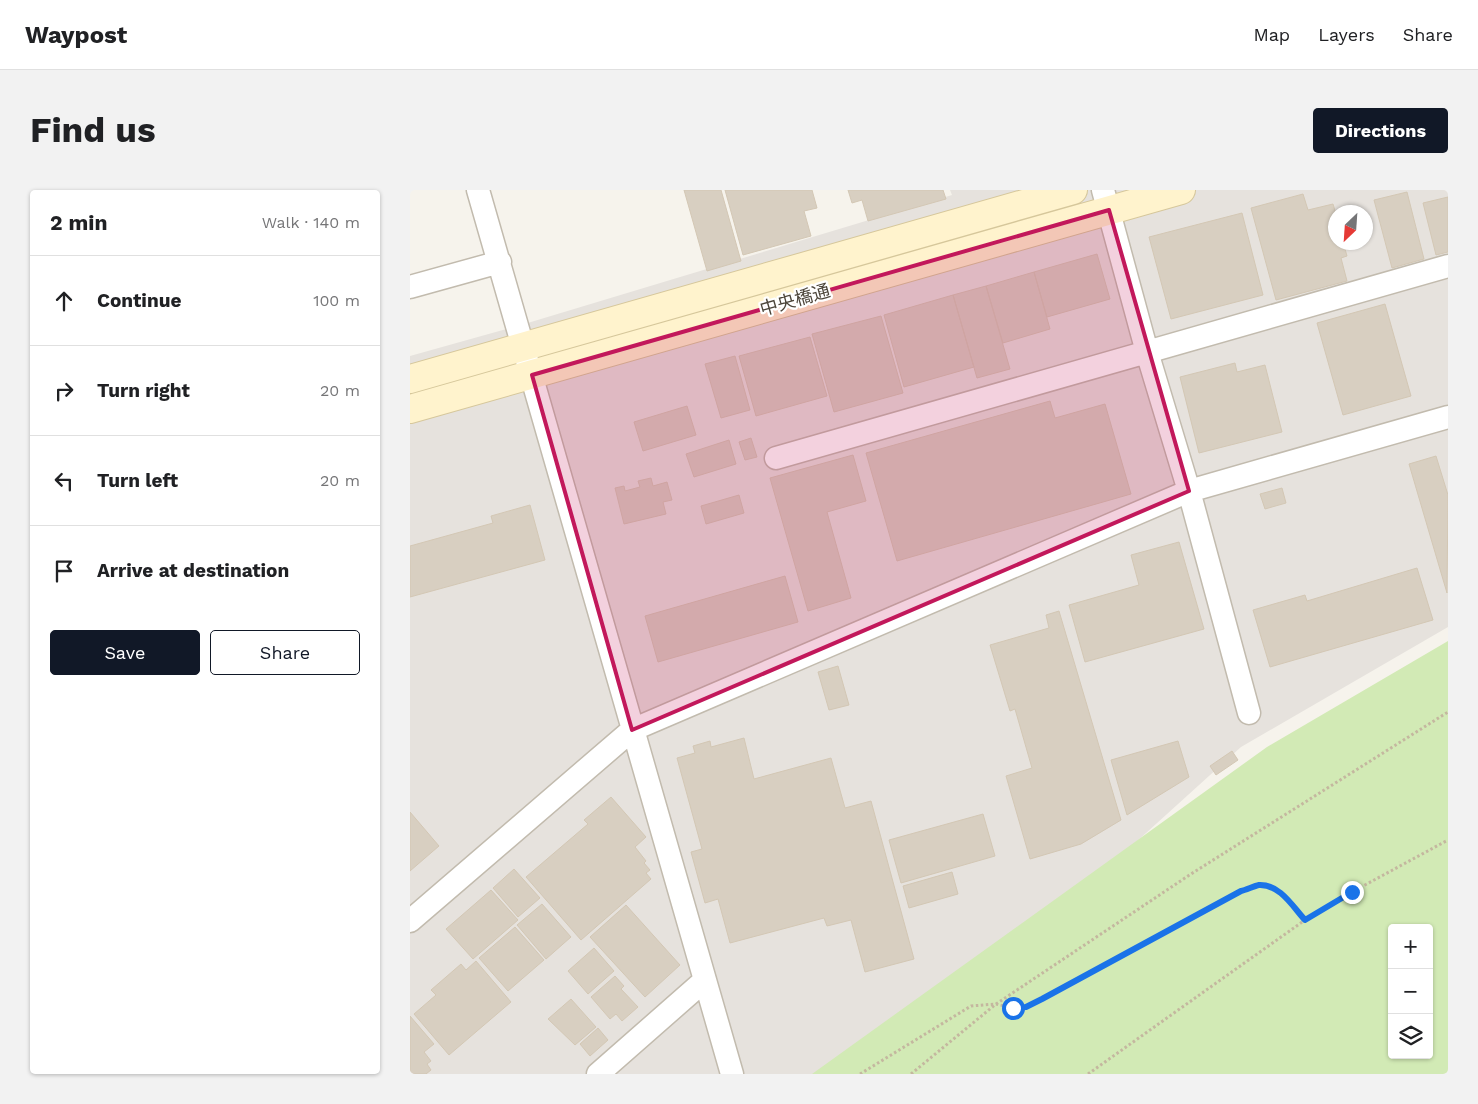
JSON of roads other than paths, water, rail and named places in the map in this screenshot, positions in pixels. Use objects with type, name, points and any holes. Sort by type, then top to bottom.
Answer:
[{"type":"main road","name":"中央橋通","points":[[410,379],[1073,190]]},
{"type":"main road","name":"中央橋通","points":[[410,409],[532,375],[1106,200],[1181,190]]},
{"type":"street","points":[[478,190],[732,1074]]},
{"type":"street","points":[[1106,200],[1147,352],[1189,491],[1249,713]]},
{"type":"street","points":[[410,287],[500,262]]},
{"type":"street","points":[[776,458],[1448,266]]},
{"type":"street","points":[[410,921],[632,730],[1189,491],[1448,417]]},
{"type":"street","points":[[598,1074],[705,980]]}]
